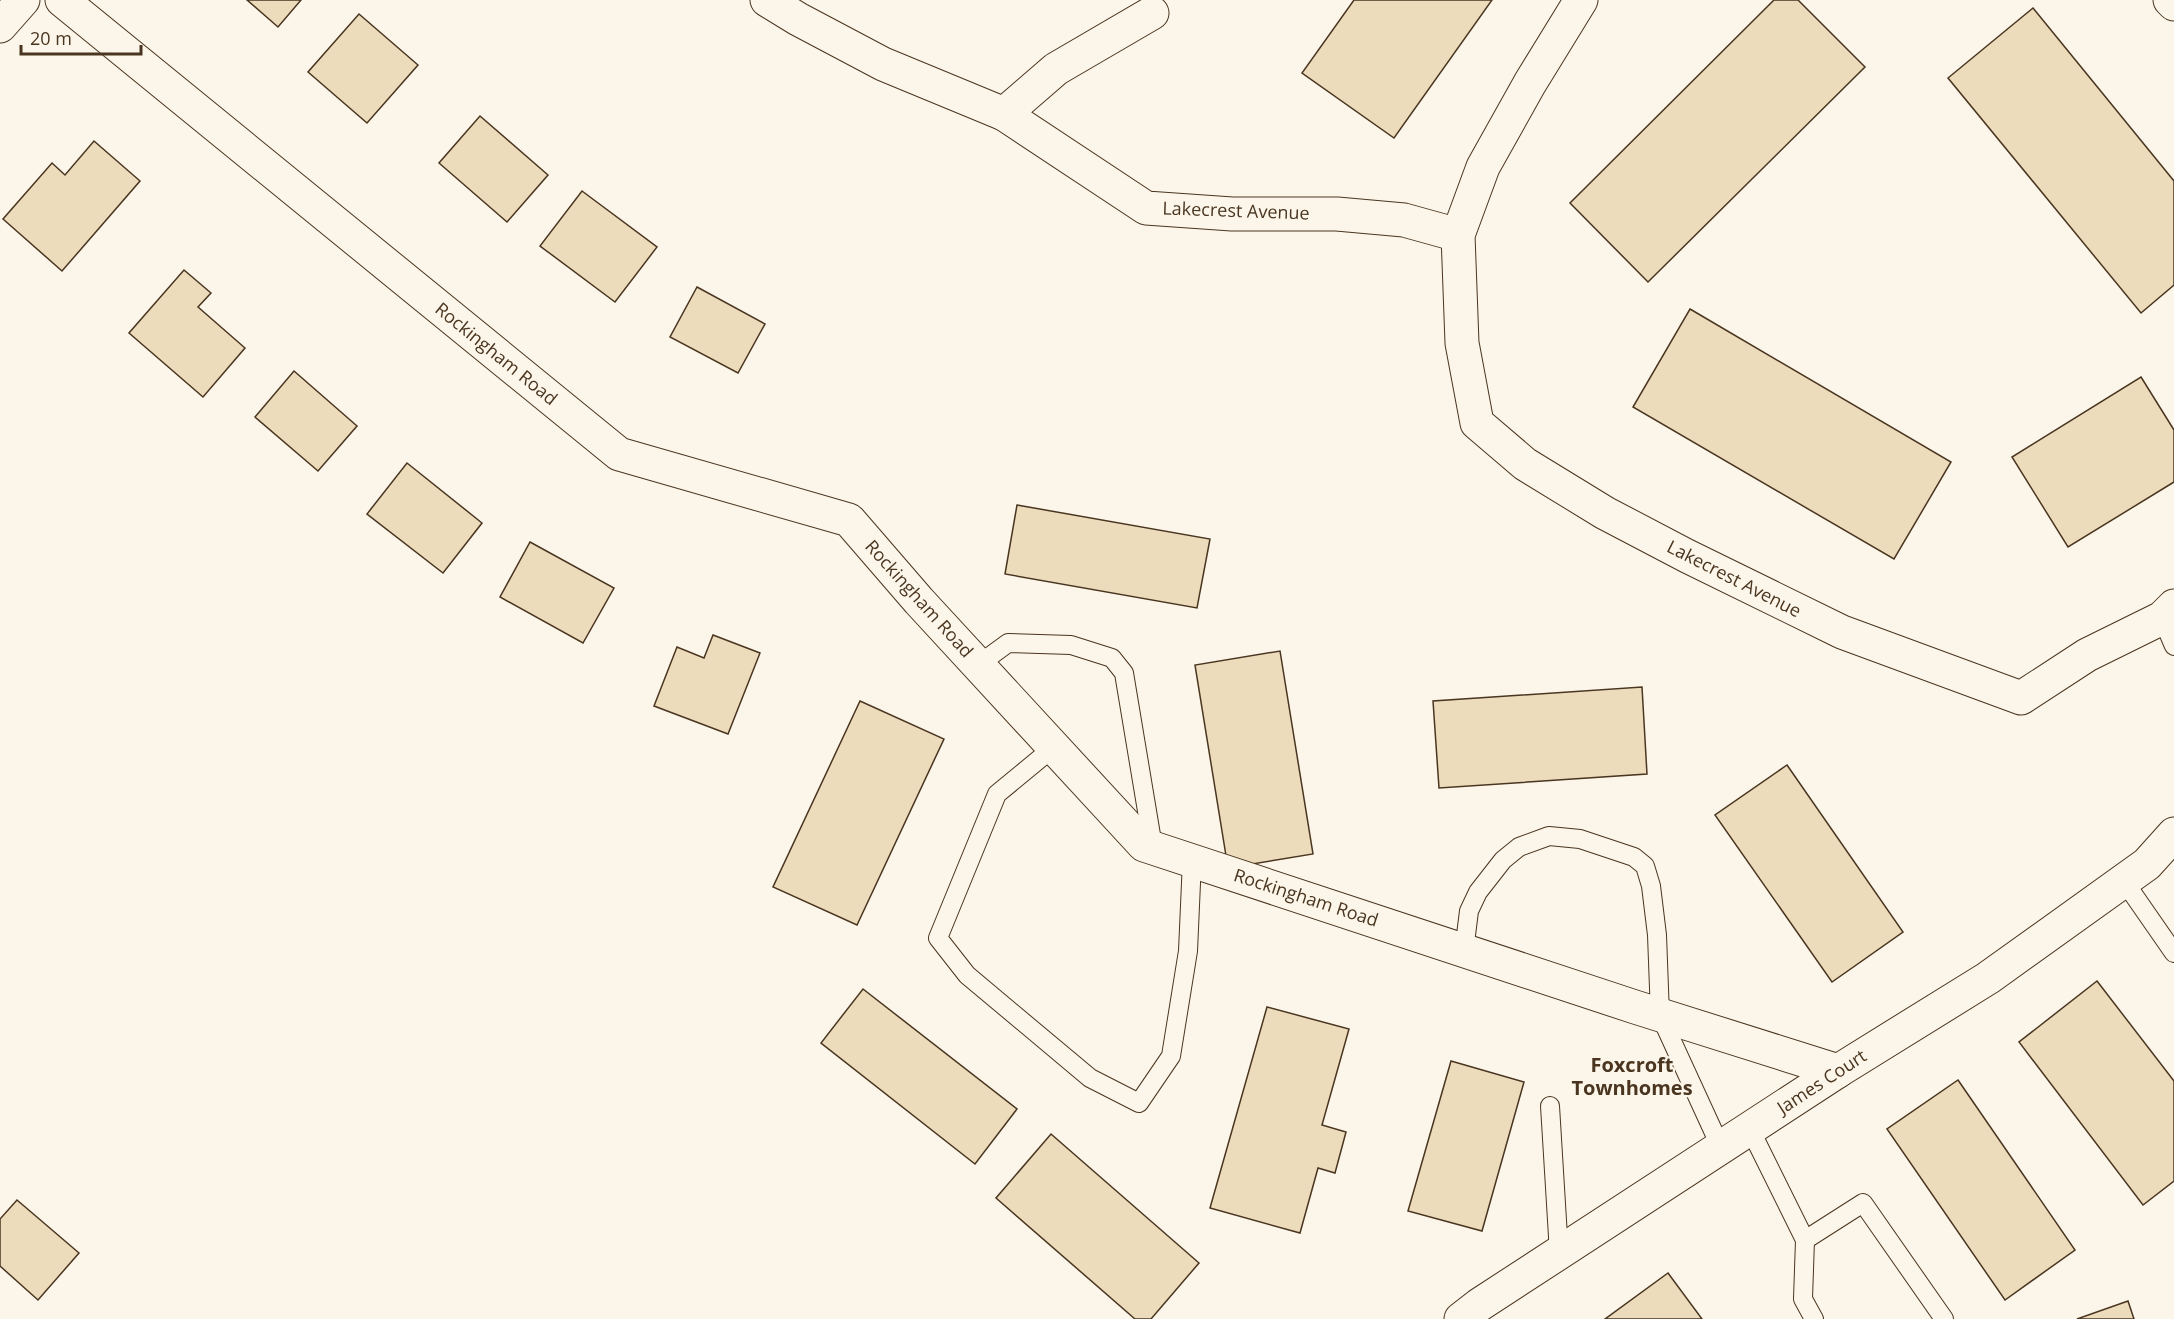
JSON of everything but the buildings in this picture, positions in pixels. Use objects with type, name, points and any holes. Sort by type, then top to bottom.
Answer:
[{"type":"street","points":[[0,26],[23,0]]},
{"type":"street","name":"Rockingham Road","points":[[62,0],[619,454],[849,520],[919,601],[1144,844],[1464,951],[1838,1071]]},
{"type":"street","name":"Lakecrest Avenue","points":[[767,0],[883,64],[1004,114],[1146,208],[1232,214],[1337,214],[1404,220],[1458,235]]},
{"type":"street","name":"Lakecrest Avenue","points":[[1581,0],[1530,83],[1483,167],[1458,235],[1462,343],[1478,423],[1526,464],[1605,513],[1842,632],[2021,698],[2087,655],[2170,623]]},
{"type":"street","points":[[2170,0],[2174,4]]},
{"type":"street","points":[[1004,114],[1056,69],[1152,13]]},
{"type":"street","name":"James Court","points":[[1461,1319],[1838,1071],[1988,978],[2146,864],[2174,834]]},
{"type":"lane","points":[[978,665],[1008,643],[1071,645],[1112,658],[1124,673],[1154,847]]},
{"type":"lane","points":[[1054,747],[997,794],[938,938],[967,975],[1090,1078],[1139,1103],[1172,1056],[1188,951],[1192,860]]},
{"type":"lane","points":[[1464,951],[1469,911],[1478,892],[1503,860],[1519,847],[1549,836],[1580,839],[1634,856],[1645,866],[1651,886],[1657,935],[1660,1015],[1721,1148]]},
{"type":"lane","points":[[2124,881],[2174,953]]},
{"type":"lane","points":[[1550,1106],[1559,1253]]},
{"type":"lane","points":[[1750,1129],[1805,1240],[1803,1299],[1814,1319]]},
{"type":"lane","points":[[1805,1240],[1863,1203],[1944,1319]]},
{"type":"district","name":"Foxcroft Townhomes","points":[[1632,1076]]}]
